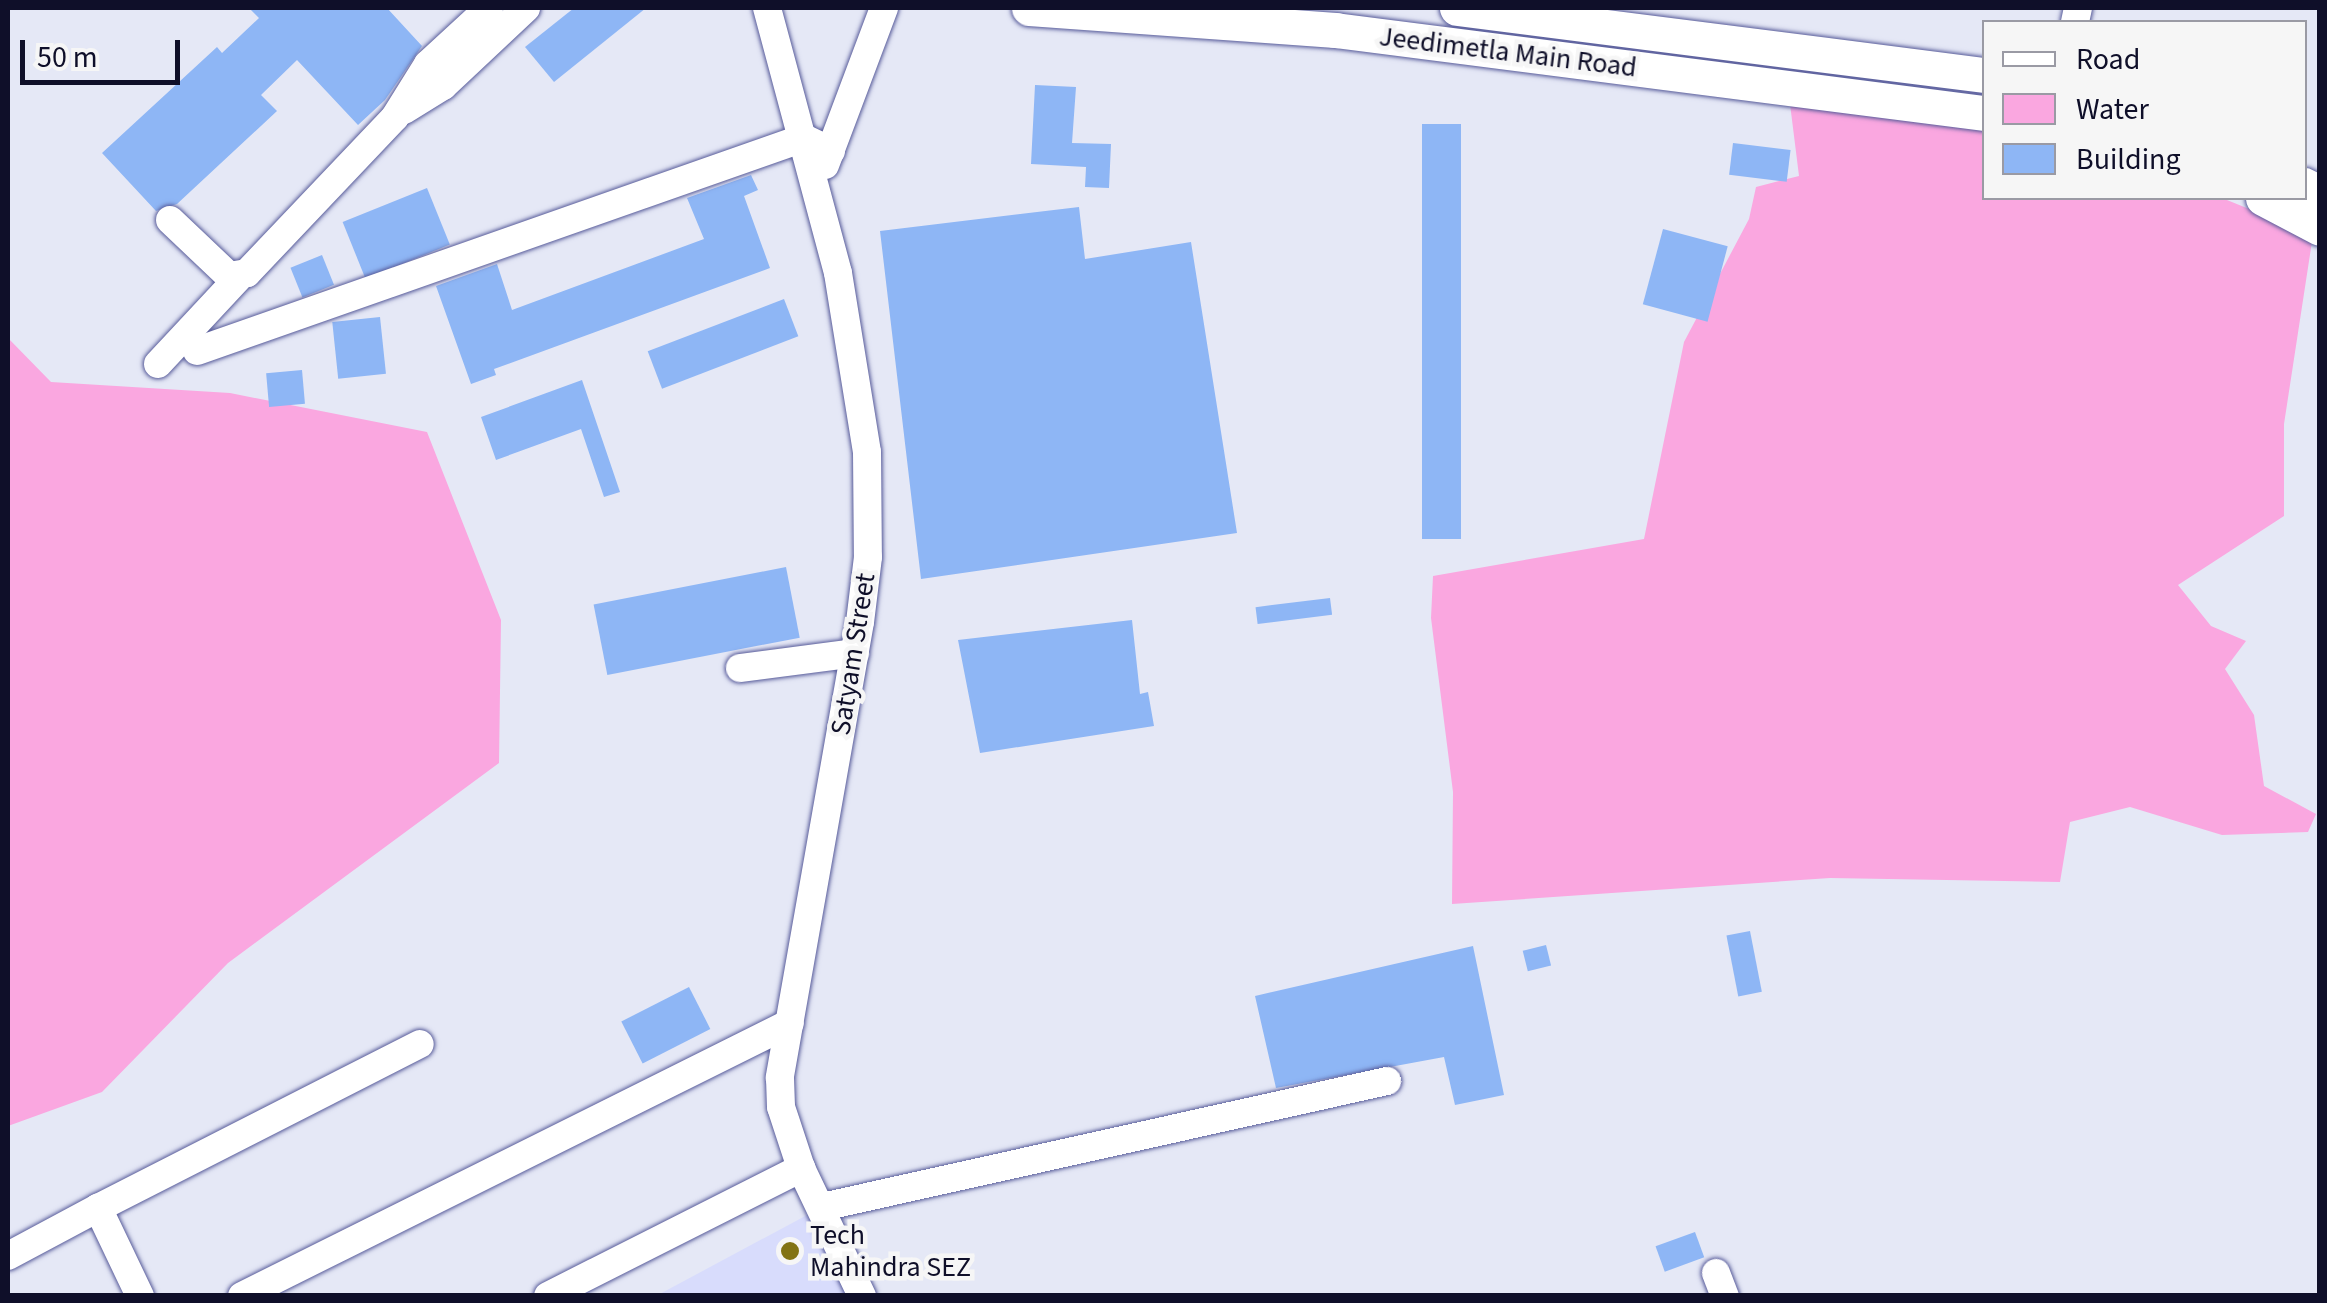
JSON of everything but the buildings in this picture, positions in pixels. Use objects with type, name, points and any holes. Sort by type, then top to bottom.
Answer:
[{"type":"main road","name":"Jeedimetla Main Road","points":[[1030,8],[1335,30],[1982,113]]},
{"type":"main road","name":"Jeedimetla Main Road","points":[[1457,8],[1574,15],[1982,75]]},
{"type":"main road","points":[[2267,200],[2320,228]]},
{"type":"street","points":[[158,364],[395,116],[428,64],[489,8]]},
{"type":"street","points":[[395,116],[442,86],[526,8]]},
{"type":"street","points":[[766,8],[818,186]]},
{"type":"street","name":"Satyam Street","points":[[862,1296],[801,1168],[782,1107],[790,1023],[855,653],[868,557],[867,452],[818,186],[884,8]]},
{"type":"street","points":[[197,350],[804,138],[830,151]]},
{"type":"street","points":[[170,220],[229,276],[239,277]]},
{"type":"street","points":[[740,668],[855,653]]},
{"type":"street","points":[[242,1296],[790,1023]]},
{"type":"street","points":[[8,1256],[420,1044]]},
{"type":"street","points":[[822,1207],[1387,1081]]},
{"type":"street","points":[[548,1296],[801,1168]]},
{"type":"street","points":[[98,1208],[140,1296]]},
{"type":"shaded area","name":"Tech Mahindra SEZ","points":[[822,1207],[860,1296],[656,1296]]},
{"type":"water","points":[[1790,104],[1982,125],[1982,200],[2227,200],[2313,235],[2284,424],[2284,516],[2178,585],[2211,626],[2246,641],[2225,669],[2254,715],[2264,786],[2316,814],[2308,832],[2222,835],[2130,807],[2070,822],[2060,882],[1830,878],[1452,904],[1453,792],[1431,618],[1433,576],[1644,539],[1684,342],[1749,219],[1756,187],[1799,176]]},
{"type":"water","points":[[8,338],[51,382],[230,393],[427,432],[501,620],[499,763],[228,963],[102,1092],[8,1126]]},
{"type":"place","name":"Tech Mahindra SEZ","points":[[790,1251]]}]
